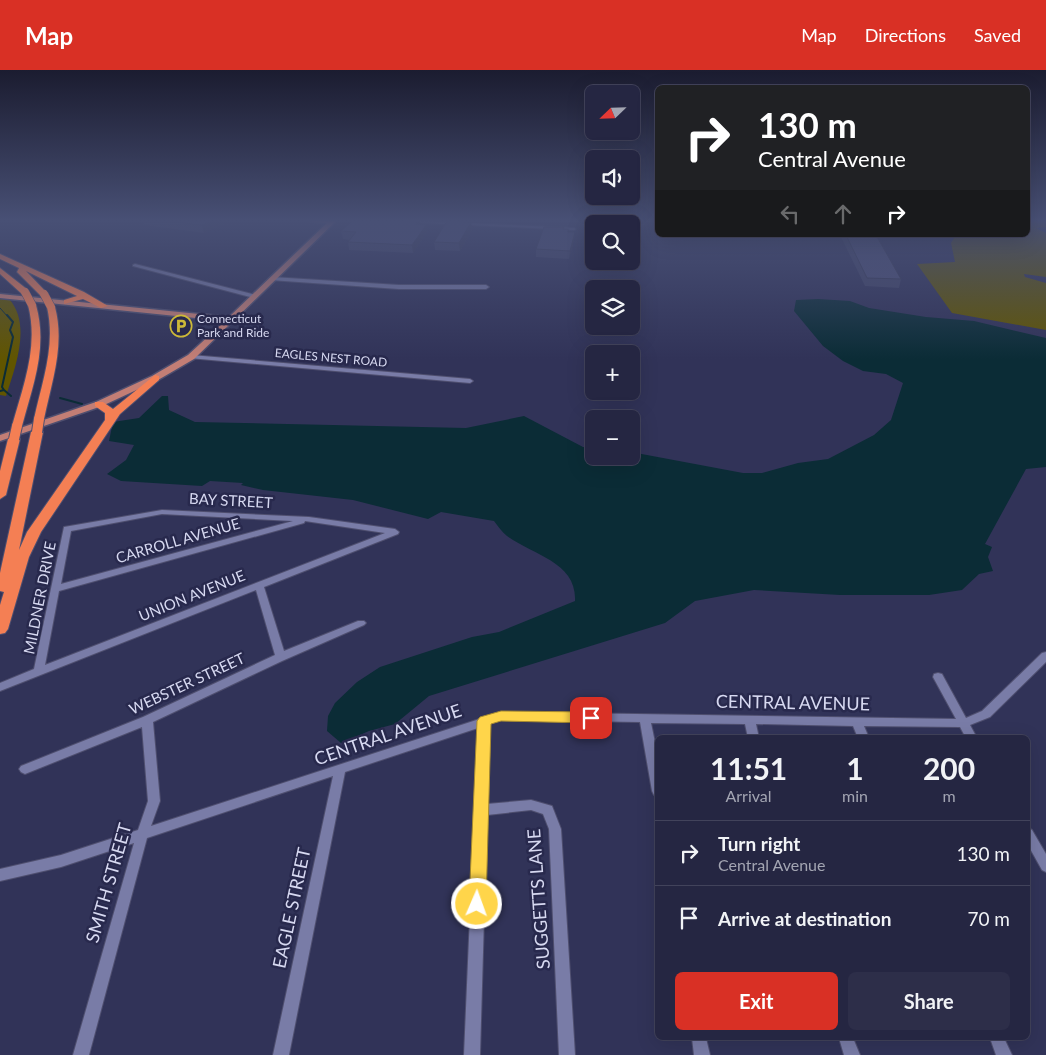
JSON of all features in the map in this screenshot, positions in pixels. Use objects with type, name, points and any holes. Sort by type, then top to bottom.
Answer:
[{"type":"highway","points":[[0,607],[55,340],[55,326],[51,307],[44,294],[26,275],[14,267]]},
{"type":"highway","points":[[22,267],[104,306]]},
{"type":"highway","points":[[0,270],[25,292],[37,321],[37,343],[0,495]]},
{"type":"highway","points":[[67,302],[80,299],[82,297],[81,294]]},
{"type":"highway","points":[[0,629],[22,557],[29,541],[110,420],[127,401],[155,378]]},
{"type":"highway","points":[[99,404],[110,412],[110,420]]},
{"type":"main road","points":[[0,438],[99,404],[155,378],[191,357],[285,267]]},
{"type":"main road","points":[[0,296],[231,318]]},
{"type":"street","points":[[143,267],[254,296]]},
{"type":"street","points":[[272,280],[399,287],[486,287]]},
{"type":"street","name":"EAGLES NEST ROAD","points":[[191,357],[470,381]]},
{"type":"street","name":"BAY STREET","points":[[67,529],[162,512],[308,519],[395,532]]},
{"type":"street","name":"CARROLL AVENUE","points":[[55,589],[308,519]]},
{"type":"street","name":"MILDNER DRIVE","points":[[39,671],[67,529]]},
{"type":"street","name":"UNION AVENUE","points":[[0,687],[130,638],[395,532]]},
{"type":"street","points":[[259,586],[281,657]]},
{"type":"street","name":"WEBSTER STREET","points":[[25,768],[147,720],[281,657],[361,623]]},
{"type":"street","name":"CENTRAL AVENUE","points":[[0,875],[61,861],[501,716],[964,723],[986,714],[1046,656]]},
{"type":"street","points":[[938,677],[970,735]]},
{"type":"street","points":[[645,718],[655,774]]},
{"type":"street","name":"SMITH STREET","points":[[81,1055],[142,835],[154,800],[147,720]]},
{"type":"street","points":[[749,720],[753,735]]},
{"type":"street","points":[[472,1055],[484,721]]},
{"type":"street","points":[[857,722],[863,735]]},
{"type":"street","name":"EAGLE STREET","points":[[281,1055],[340,769]]},
{"type":"street","name":"SUGGETTS LANE","points":[[480,810],[531,805],[548,810],[552,818],[555,829],[567,1055]]},
{"type":"street","points":[[1030,838],[1046,866]]},
{"type":"street","points":[[699,1040],[702,1055]]},
{"type":"street","points":[[847,1040],[852,1055]]},
{"type":"street","points":[[998,1040],[1004,1055]]},
{"type":"shaded area","points":[[919,267],[1046,267],[1046,277],[1024,274],[1025,277],[1046,283],[1046,330],[952,313]]},
{"type":"shaded area","points":[[0,298],[9,299],[16,309],[21,333],[14,373],[6,396],[0,395]]},
{"type":"water","points":[[796,300],[850,301],[869,308],[926,317],[974,321],[1046,338],[1046,467],[1026,469],[985,544],[992,547],[988,557],[993,571],[979,574],[962,590],[929,595],[840,595],[754,590],[695,601],[665,623],[429,696],[395,724],[369,731],[341,743],[327,731],[328,716],[335,703],[357,682],[380,667],[472,637],[499,632],[575,601],[574,588],[569,577],[552,561],[507,536],[494,521],[441,512],[428,519],[353,500],[263,490],[241,485],[243,483],[210,481],[202,486],[121,481],[107,474],[126,460],[134,445],[109,441],[113,422],[139,418],[162,396],[168,396],[169,410],[195,422],[466,428],[524,416],[585,447],[585,465],[640,465],[640,454],[743,473],[762,473],[798,463],[828,459],[874,435],[891,420],[903,383],[886,374],[863,371],[843,361],[823,346],[794,311]]},
{"type":"building","points":[[862,267],[894,267],[901,279],[867,278]]},
{"type":"waterway","points":[[0,308],[8,317]]},
{"type":"waterway","points":[[4,390],[2,387],[13,337],[10,330],[13,322],[7,315]]},
{"type":"waterway","points":[[0,391],[4,390]]},
{"type":"waterway","points":[[4,390],[11,396]]},
{"type":"waterway","points":[[60,398],[82,404]]},
{"type":"place","name":"Connecticut Park and Ride","points":[[181,326]]},
{"type":"route","points":[[477,904],[484,721],[501,716],[591,718]]}]
